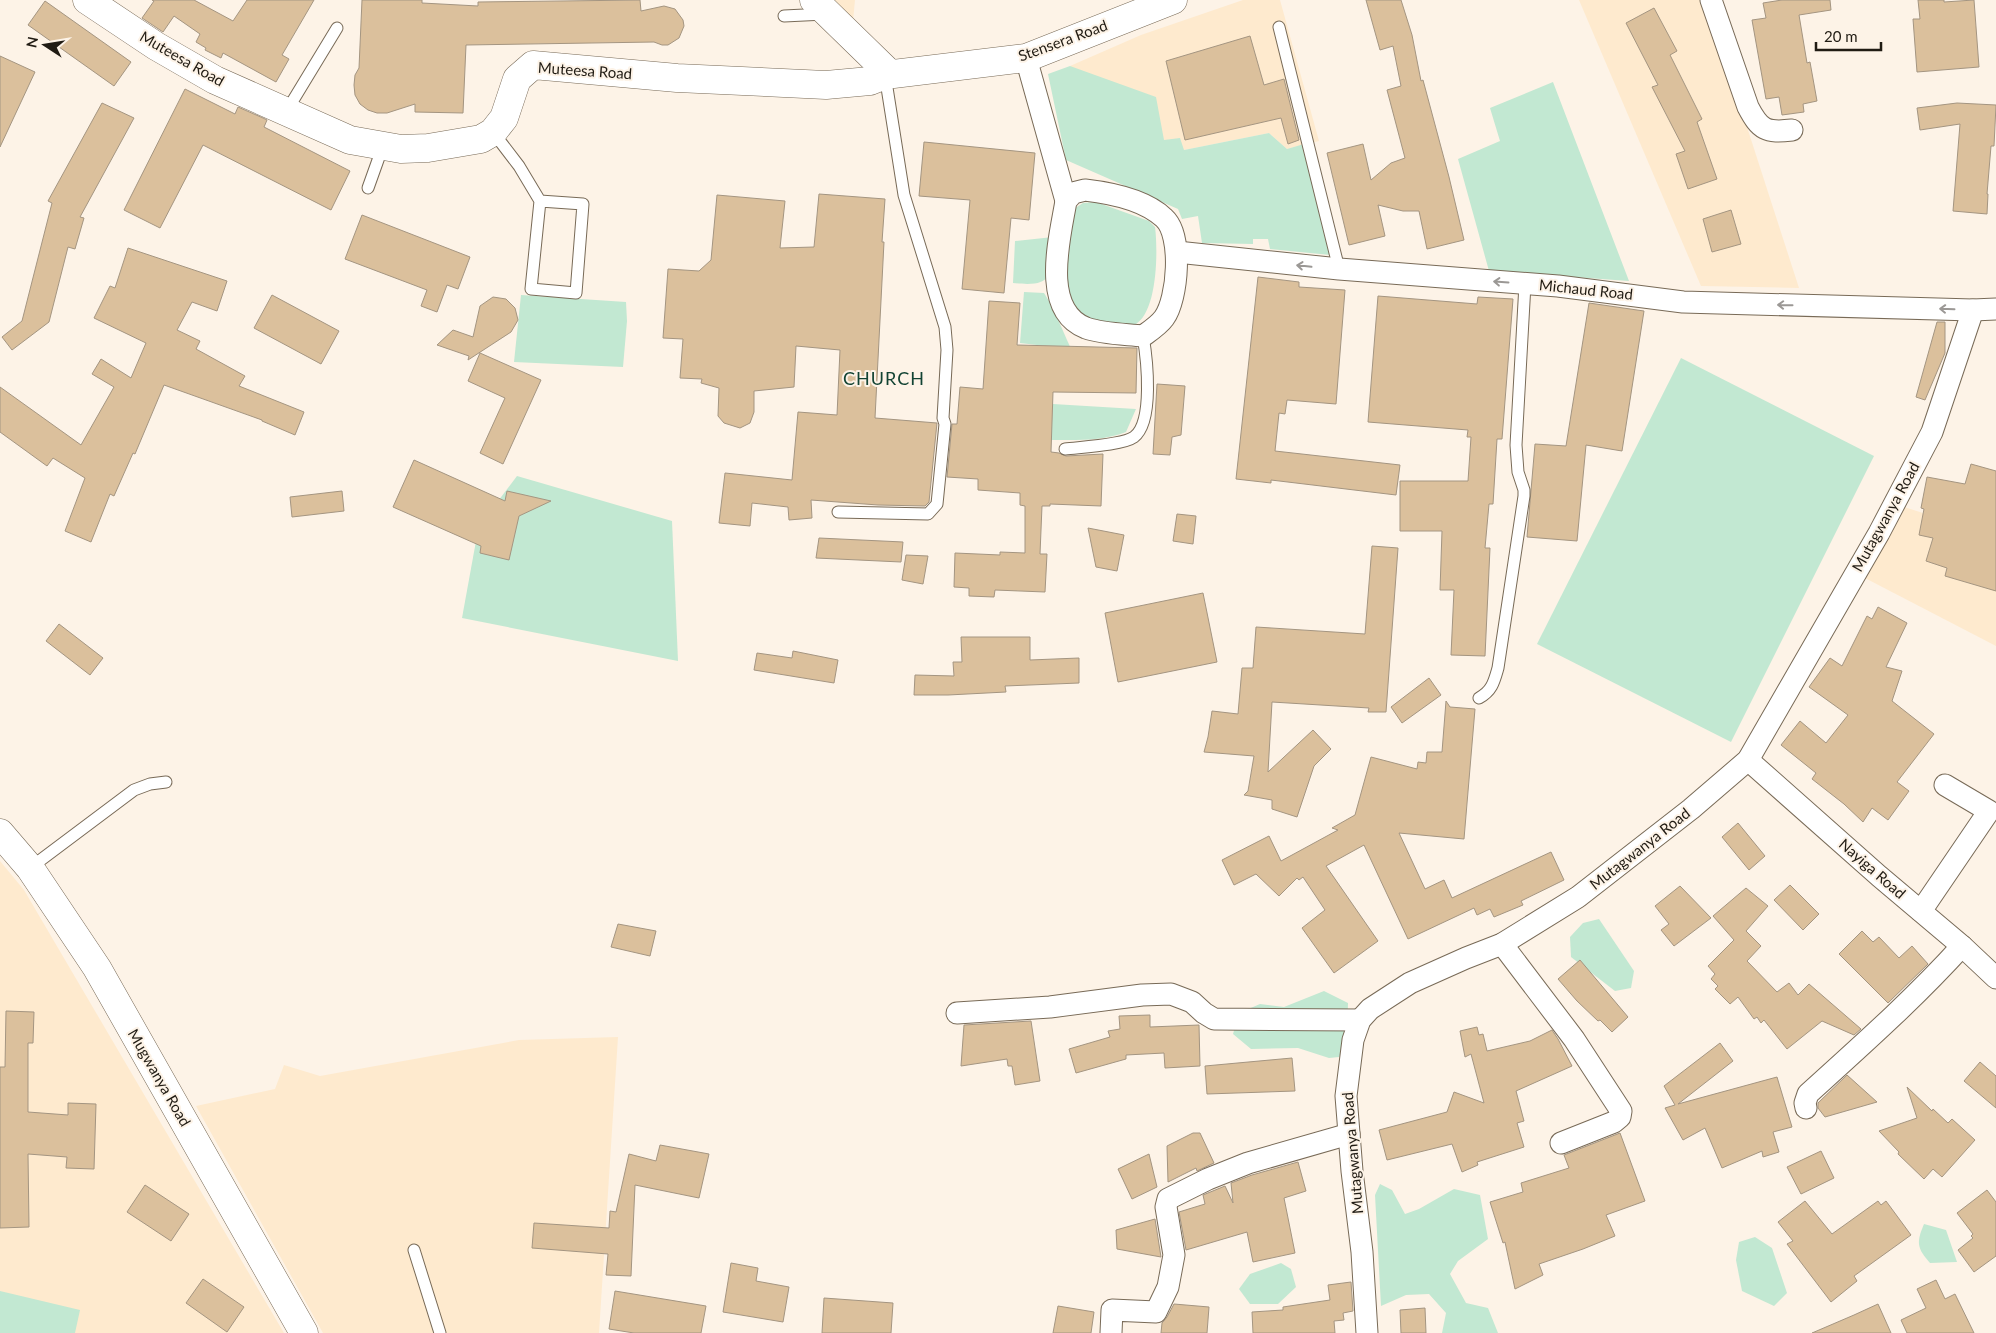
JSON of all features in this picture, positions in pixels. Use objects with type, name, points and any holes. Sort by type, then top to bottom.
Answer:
[{"type":"street","name":"Muteesa Road","points":[[87,0],[156,46],[215,80],[350,140],[400,149],[428,148],[480,139],[493,132],[504,118],[517,79],[534,65],[677,78],[826,85],[870,81],[888,75]]},
{"type":"street","name":"Stensera Road","points":[[888,75],[1026,58],[1173,0]]},
{"type":"street","points":[[1710,0],[1748,107],[1754,118],[1759,125],[1768,131],[1792,130]]},
{"type":"street","points":[[820,7],[888,75]]},
{"type":"street","points":[[1026,58],[1066,201],[1056,274],[1060,301],[1068,315],[1078,324],[1087,328],[1143,336],[1164,318],[1173,292],[1177,252],[1170,225],[1165,218],[1156,212],[1124,197],[1085,190],[1073,193],[1066,201]]},
{"type":"street","name":"Michaud Road","points":[[1177,252],[1339,269],[1525,284],[1683,302],[1973,310],[1996,309]]},
{"type":"street","name":"Mutagwanya Road","points":[[1367,1333],[1362,1252],[1349,1134],[1347,1087],[1353,1040],[1360,1020],[1370,1009],[1410,983],[1502,944],[1578,898],[1692,809],[1748,760],[1878,533],[1932,432],[1973,310]]},
{"type":"street","name":"Nayiga Road","points":[[1748,760],[1962,946],[1996,978]]},
{"type":"street","points":[[1921,911],[1989,811],[1945,785]]},
{"type":"street","name":"Mugwanya Road","points":[[0,833],[30,868],[97,968],[304,1333]]},
{"type":"street","points":[[1502,944],[1574,1039],[1621,1111],[1620,1117],[1614,1122],[1561,1143]]},
{"type":"street","points":[[1806,1108],[1805,1103],[1808,1094],[1880,1030],[1962,946]]},
{"type":"street","points":[[958,1013],[1050,1007],[1142,995],[1170,994],[1192,1002],[1204,1014],[1214,1019],[1360,1020]]},
{"type":"street","points":[[1111,1333],[1112,1310],[1156,1312],[1168,1287],[1174,1255],[1166,1207],[1168,1199],[1208,1179],[1248,1163],[1349,1134]]},
{"type":"lane","points":[[784,16],[820,7]]},
{"type":"lane","points":[[1279,27],[1339,269]]},
{"type":"lane","points":[[286,112],[337,28]]},
{"type":"lane","points":[[838,512],[928,514],[937,504],[945,424],[943,418],[947,350],[946,327],[904,195],[888,75]]},
{"type":"lane","points":[[493,132],[520,166],[540,201],[530,289],[576,294],[584,204],[540,201]]},
{"type":"lane","points":[[368,188],[383,146]]},
{"type":"lane","points":[[1479,698],[1487,694],[1493,686],[1498,668],[1524,496],[1518,472],[1516,445],[1525,284]]},
{"type":"lane","points":[[1066,449],[1122,442],[1133,438],[1142,429],[1146,412],[1148,364],[1143,336]]},
{"type":"lane","points":[[30,868],[134,790],[150,784],[166,782]]},
{"type":"lane","points":[[414,1250],[440,1333]]},
{"type":"shaded area","points":[[831,0],[855,0],[853,21]]},
{"type":"shaded area","points":[[1243,0],[1280,0],[1319,141],[1287,149],[1269,133],[1184,150],[1164,141],[1070,66],[1141,35]]},
{"type":"shaded area","points":[[1579,0],[1706,0],[1799,288],[1701,286]]},
{"type":"shaded area","points":[[1904,507],[1996,536],[1996,646],[1863,577]]},
{"type":"shaded area","points":[[0,861],[24,890],[284,1333],[0,1333]]},
{"type":"shaded area","points":[[618,1037],[599,1333],[323,1333],[196,1106],[275,1089],[284,1065],[320,1076],[519,1040]]},
{"type":"green space","points":[[1070,66],[1156,97],[1164,140],[1180,138],[1184,150],[1269,133],[1287,149],[1304,144],[1330,255],[1270,249],[1268,239],[1253,239],[1253,244],[1202,243],[1198,216],[1182,219],[1178,209],[1066,160],[1048,74]]},
{"type":"green space","points":[[1553,82],[1629,281],[1489,271],[1458,159],[1500,141],[1490,108]]},
{"type":"green space","points":[[1096,202],[1149,221],[1155,227],[1156,265],[1152,295],[1142,319],[1134,325],[1114,326],[1077,318],[1064,280],[1072,210],[1083,203]]},
{"type":"green space","points":[[1053,237],[1051,269],[1044,280],[1027,284],[1013,283],[1015,241]]},
{"type":"green space","points":[[1024,292],[1044,293],[1052,306],[1071,349],[1020,343]]},
{"type":"green space","points":[[521,295],[626,302],[627,321],[623,367],[514,362]]},
{"type":"green space","points":[[1681,358],[1874,456],[1731,742],[1537,644]]},
{"type":"green space","points":[[1053,404],[1136,409],[1126,432],[1082,440],[1050,440]]},
{"type":"green space","points":[[517,476],[672,521],[678,661],[462,618],[476,541],[486,517]]},
{"type":"green space","points":[[1599,919],[1634,971],[1631,988],[1615,991],[1571,957],[1570,937],[1583,923]]},
{"type":"green space","points":[[1324,991],[1348,1003],[1347,1039],[1339,1057],[1329,1058],[1298,1048],[1251,1049],[1233,1034],[1239,1013],[1260,1004],[1284,1007]]},
{"type":"green space","points":[[1380,1184],[1392,1190],[1405,1214],[1419,1209],[1454,1189],[1480,1195],[1488,1239],[1458,1261],[1450,1274],[1466,1303],[1488,1308],[1498,1333],[1442,1333],[1446,1313],[1429,1294],[1406,1295],[1381,1306],[1375,1195]]},
{"type":"green space","points":[[1924,1224],[1946,1230],[1957,1262],[1930,1263],[1922,1253],[1919,1245]]},
{"type":"green space","points":[[1755,1237],[1772,1248],[1787,1293],[1774,1306],[1742,1291],[1736,1260],[1739,1242]]},
{"type":"green space","points":[[1281,1263],[1291,1269],[1296,1287],[1278,1304],[1250,1304],[1239,1289],[1250,1274]]},
{"type":"green space","points":[[0,1291],[80,1310],[75,1333],[0,1333]]},
{"type":"building","points":[[152,0],[194,0],[233,21],[247,0],[314,0],[282,55],[289,59],[276,82],[223,53],[221,58],[205,50],[206,48],[196,42],[200,34],[174,16],[163,32],[142,18],[154,1]]},
{"type":"building","points":[[362,0],[422,0],[422,3],[478,6],[478,2],[640,0],[641,11],[664,6],[675,9],[683,20],[684,26],[679,38],[668,45],[654,42],[466,45],[463,113],[415,112],[415,104],[387,113],[377,113],[368,110],[360,104],[355,95],[355,75],[359,68]]},
{"type":"building","points":[[1366,0],[1401,0],[1412,35],[1421,81],[1423,80],[1464,240],[1427,249],[1419,211],[1403,211],[1378,205],[1385,236],[1349,245],[1327,153],[1363,144],[1371,180],[1391,163],[1405,158],[1387,90],[1401,86],[1393,46],[1380,50]]},
{"type":"building","points":[[1782,0],[1830,0],[1831,10],[1799,15],[1807,63],[1810,62],[1817,101],[1803,104],[1804,112],[1782,115],[1779,97],[1766,99],[1752,20],[1766,18],[1763,3]]},
{"type":"building","points":[[1918,0],[1944,0],[1944,2],[1974,0],[1979,67],[1917,72],[1913,19],[1920,19]]},
{"type":"building","points":[[45,1],[131,62],[114,86],[28,25]]},
{"type":"building","points":[[1654,8],[1677,51],[1670,55],[1702,119],[1697,122],[1717,179],[1688,189],[1676,154],[1685,151],[1652,87],[1658,85],[1626,23]]},
{"type":"building","points":[[1250,36],[1264,85],[1284,79],[1299,140],[1288,144],[1281,118],[1185,140],[1166,61]]},
{"type":"building","points":[[0,56],[35,72],[0,147]]},
{"type":"building","points":[[185,89],[235,114],[238,107],[263,118],[267,120],[264,127],[350,171],[331,210],[203,145],[160,228],[124,210]]},
{"type":"building","points":[[102,103],[134,118],[80,217],[84,218],[75,249],[68,247],[49,322],[12,350],[2,337],[22,321],[52,203],[48,201]]},
{"type":"building","points":[[1957,103],[1996,105],[1994,146],[1991,146],[1987,194],[1987,214],[1953,211],[1960,124],[1920,130],[1917,108]]},
{"type":"building","points":[[924,142],[1035,153],[1029,220],[1011,218],[1004,293],[962,289],[970,200],[919,196]]},
{"type":"building","points":[[819,194],[885,199],[875,418],[937,423],[929,502],[925,506],[811,500],[812,518],[789,520],[788,507],[752,503],[750,526],[719,523],[725,473],[792,480],[798,412],[837,415],[840,350],[796,346],[794,387],[754,391],[754,412],[750,423],[740,428],[724,423],[718,416],[719,388],[701,383],[702,379],[680,378],[683,339],[663,338],[668,269],[699,271],[711,260],[717,195],[785,201],[780,248],[814,247]]},
{"type":"building","points":[[1731,210],[1741,244],[1712,252],[1703,219]]},
{"type":"building","points":[[362,215],[470,257],[458,289],[447,285],[437,312],[421,306],[427,290],[345,259]]},
{"type":"building","points":[[128,248],[227,281],[217,311],[192,302],[177,330],[200,341],[196,349],[245,376],[239,386],[304,412],[295,435],[262,420],[164,385],[135,454],[133,453],[114,496],[110,494],[91,542],[65,531],[85,478],[53,458],[47,466],[0,432],[0,387],[81,445],[114,387],[92,374],[101,359],[131,378],[146,343],[94,318],[110,286],[115,288]]},
{"type":"building","points":[[1258,277],[1299,282],[1299,287],[1345,290],[1336,404],[1287,400],[1285,414],[1279,413],[1275,451],[1400,465],[1396,495],[1271,480],[1271,483],[1236,479]]},
{"type":"building","points":[[272,295],[339,331],[321,364],[254,328]]},
{"type":"building","points":[[1378,296],[1477,304],[1478,297],[1513,299],[1502,439],[1497,439],[1493,504],[1489,504],[1485,548],[1490,548],[1485,656],[1451,655],[1454,590],[1440,590],[1442,531],[1400,531],[1400,481],[1468,481],[1471,437],[1467,437],[1468,430],[1368,422]]},
{"type":"building","points":[[493,297],[506,299],[515,308],[518,320],[511,332],[468,360],[469,356],[437,345],[453,330],[473,337],[480,306]]},
{"type":"building","points":[[989,301],[1020,303],[1017,345],[1137,348],[1136,393],[1053,392],[1051,452],[1066,456],[1103,454],[1101,506],[1050,504],[1050,506],[1042,506],[1040,554],[1047,554],[1045,592],[995,590],[994,597],[969,596],[969,588],[954,587],[955,553],[1000,555],[1000,552],[1025,553],[1025,506],[1020,505],[1020,493],[978,490],[978,479],[947,477],[952,424],[957,424],[960,387],[983,389]]},
{"type":"building","points":[[1589,303],[1644,311],[1622,451],[1586,445],[1577,541],[1527,537],[1535,444],[1566,446]]},
{"type":"building","points":[[1937,322],[1945,322],[1945,353],[1925,400],[1916,397]]},
{"type":"building","points":[[480,353],[541,380],[503,464],[480,453],[505,398],[468,381]]},
{"type":"building","points":[[1157,384],[1185,386],[1181,435],[1172,437],[1170,455],[1153,454]]},
{"type":"building","points":[[414,460],[505,501],[507,491],[551,501],[519,516],[509,560],[480,553],[481,546],[393,507]]},
{"type":"building","points":[[1971,464],[1996,471],[1996,591],[1945,576],[1947,568],[1926,561],[1933,538],[1919,535],[1924,509],[1921,508],[1927,477],[1965,484]]},
{"type":"building","points":[[342,491],[344,511],[292,517],[290,497]]},
{"type":"building","points":[[1177,514],[1196,516],[1193,544],[1173,541]]},
{"type":"building","points":[[1088,528],[1124,535],[1117,571],[1096,567]]},
{"type":"building","points":[[819,538],[903,542],[901,562],[816,558]]},
{"type":"building","points":[[1372,546],[1398,548],[1386,712],[1368,712],[1369,708],[1272,702],[1268,772],[1313,730],[1331,749],[1314,766],[1297,817],[1272,809],[1272,800],[1244,795],[1248,791],[1254,756],[1204,752],[1212,711],[1238,714],[1242,668],[1253,668],[1256,627],[1365,634]]},
{"type":"building","points":[[906,555],[928,556],[923,584],[902,580]]},
{"type":"building","points":[[1203,593],[1217,662],[1118,682],[1105,613]]},
{"type":"building","points":[[1878,607],[1907,623],[1886,667],[1902,671],[1892,701],[1934,734],[1897,782],[1909,791],[1888,820],[1872,808],[1863,822],[1844,804],[1812,779],[1816,773],[1781,745],[1800,721],[1826,743],[1848,715],[1809,687],[1830,658],[1842,666],[1867,616],[1872,619]]},
{"type":"building","points":[[59,624],[103,658],[90,675],[46,641]]},
{"type":"building","points":[[961,637],[1030,637],[1030,660],[1079,658],[1079,683],[1005,686],[1006,692],[914,695],[915,675],[954,676],[953,662],[962,662]]},
{"type":"building","points":[[793,651],[838,660],[834,683],[754,670],[757,653],[792,658]]},
{"type":"building","points":[[1429,678],[1441,695],[1402,723],[1391,707]]},
{"type":"building","points":[[1446,701],[1450,707],[1475,709],[1464,839],[1399,833],[1425,889],[1444,880],[1452,898],[1551,852],[1564,880],[1521,901],[1523,905],[1494,917],[1490,909],[1477,915],[1474,908],[1408,939],[1364,845],[1326,866],[1378,941],[1334,973],[1302,928],[1325,910],[1303,877],[1299,880],[1297,878],[1279,896],[1256,874],[1234,885],[1222,860],[1269,836],[1281,861],[1338,830],[1332,828],[1355,815],[1371,757],[1417,769],[1418,762],[1426,763],[1427,752],[1442,752]]},
{"type":"building","points":[[1738,823],[1765,856],[1749,870],[1722,837]]},
{"type":"building","points":[[1790,885],[1819,914],[1803,930],[1774,900]]},
{"type":"building","points":[[1680,886],[1711,918],[1674,946],[1661,930],[1669,924],[1655,906]]},
{"type":"building","points":[[1746,888],[1768,906],[1746,931],[1761,946],[1747,961],[1777,992],[1789,983],[1798,995],[1809,984],[1861,1029],[1854,1035],[1822,1021],[1787,1049],[1764,1020],[1761,1023],[1757,1017],[1754,1019],[1738,997],[1730,1004],[1715,989],[1718,986],[1711,979],[1715,974],[1708,966],[1734,940],[1713,916]]},
{"type":"building","points":[[618,924],[656,931],[650,956],[611,947]]},
{"type":"building","points":[[1862,931],[1873,942],[1879,937],[1899,958],[1912,946],[1928,964],[1888,1003],[1839,954]]},
{"type":"building","points":[[1580,960],[1628,1017],[1612,1032],[1577,1001],[1558,979]]},
{"type":"building","points":[[6,1011],[34,1012],[33,1043],[28,1043],[28,1112],[68,1115],[68,1103],[96,1104],[94,1169],[66,1168],[67,1157],[28,1154],[29,1227],[0,1228],[0,1067],[5,1067]]},
{"type":"building","points":[[1150,1015],[1150,1027],[1199,1025],[1200,1066],[1165,1068],[1164,1053],[1126,1055],[1126,1059],[1076,1073],[1069,1049],[1110,1037],[1108,1031],[1120,1029],[1119,1016]]},
{"type":"building","points":[[1031,1021],[1040,1081],[1015,1085],[1012,1066],[1008,1066],[1007,1059],[961,1066],[964,1025]]},
{"type":"building","points":[[1477,1027],[1479,1035],[1483,1034],[1487,1051],[1530,1041],[1552,1030],[1572,1066],[1516,1091],[1524,1121],[1517,1123],[1524,1147],[1477,1162],[1478,1165],[1462,1172],[1452,1144],[1387,1160],[1379,1130],[1447,1112],[1454,1092],[1484,1103],[1471,1054],[1465,1057],[1460,1031]]},
{"type":"building","points":[[1720,1043],[1733,1061],[1678,1104],[1777,1077],[1792,1127],[1773,1132],[1779,1152],[1763,1157],[1762,1151],[1722,1168],[1705,1128],[1683,1140],[1665,1108],[1675,1105],[1664,1086]]},
{"type":"building","points":[[1292,1058],[1295,1091],[1207,1094],[1205,1066]]},
{"type":"building","points":[[1980,1062],[1996,1076],[1996,1108],[1964,1081]]},
{"type":"building","points":[[1847,1075],[1877,1102],[1825,1117],[1818,1108],[1818,1103]]},
{"type":"building","points":[[1907,1087],[1932,1111],[1933,1109],[1948,1123],[1952,1119],[1975,1140],[1942,1177],[1933,1169],[1924,1179],[1898,1154],[1899,1152],[1879,1131],[1917,1118]]},
{"type":"building","points":[[1193,1133],[1200,1133],[1214,1163],[1197,1171],[1196,1168],[1168,1182],[1167,1146]]},
{"type":"building","points":[[1620,1133],[1645,1201],[1606,1215],[1615,1236],[1539,1264],[1543,1275],[1515,1289],[1505,1242],[1503,1243],[1490,1202],[1523,1192],[1521,1183],[1569,1168],[1564,1155]]},
{"type":"building","points":[[660,1145],[709,1154],[699,1198],[635,1185],[631,1276],[606,1275],[608,1254],[532,1248],[534,1223],[609,1228],[610,1211],[616,1212],[629,1154],[656,1161]]},
{"type":"building","points":[[1821,1151],[1834,1178],[1801,1194],[1787,1167]]},
{"type":"building","points":[[1149,1154],[1157,1187],[1132,1199],[1118,1169]]},
{"type":"building","points":[[1298,1162],[1306,1191],[1284,1198],[1295,1253],[1253,1262],[1247,1232],[1186,1250],[1179,1212],[1205,1204],[1203,1195],[1225,1186],[1233,1203],[1231,1183]]},
{"type":"building","points":[[145,1185],[189,1214],[171,1241],[127,1212]]},
{"type":"building","points":[[1987,1190],[1996,1202],[1996,1256],[1974,1272],[1958,1250],[1973,1238],[1971,1236],[1973,1234],[1957,1213]]},
{"type":"building","points":[[1805,1201],[1832,1234],[1878,1201],[1881,1205],[1886,1201],[1911,1235],[1854,1276],[1857,1281],[1831,1302],[1787,1244],[1793,1241],[1778,1222]]},
{"type":"building","points":[[1155,1219],[1161,1257],[1117,1249],[1116,1230]]},
{"type":"building","points":[[731,1263],[758,1268],[756,1281],[789,1287],[783,1322],[723,1312]]},
{"type":"building","points":[[203,1279],[244,1307],[227,1332],[186,1303]]},
{"type":"building","points":[[1936,1280],[1945,1299],[1955,1294],[1974,1333],[1907,1333],[1901,1320],[1926,1308],[1917,1289]]},
{"type":"building","points":[[1351,1282],[1353,1311],[1343,1313],[1344,1320],[1334,1321],[1335,1333],[1253,1333],[1252,1312],[1283,1310],[1283,1307],[1330,1300],[1328,1285]]},
{"type":"building","points":[[615,1291],[706,1306],[701,1333],[634,1333],[609,1329]]},
{"type":"building","points":[[824,1298],[893,1303],[891,1333],[822,1333]]},
{"type":"building","points":[[1174,1304],[1209,1307],[1207,1333],[1161,1333],[1162,1323]]},
{"type":"building","points":[[1878,1304],[1891,1333],[1812,1333],[1854,1315]]},
{"type":"building","points":[[1058,1306],[1094,1312],[1091,1333],[1053,1333]]},
{"type":"building","points":[[1425,1308],[1426,1333],[1401,1333],[1400,1310]]},
{"type":"district","name":"CHURCH","points":[[884,379]]}]
